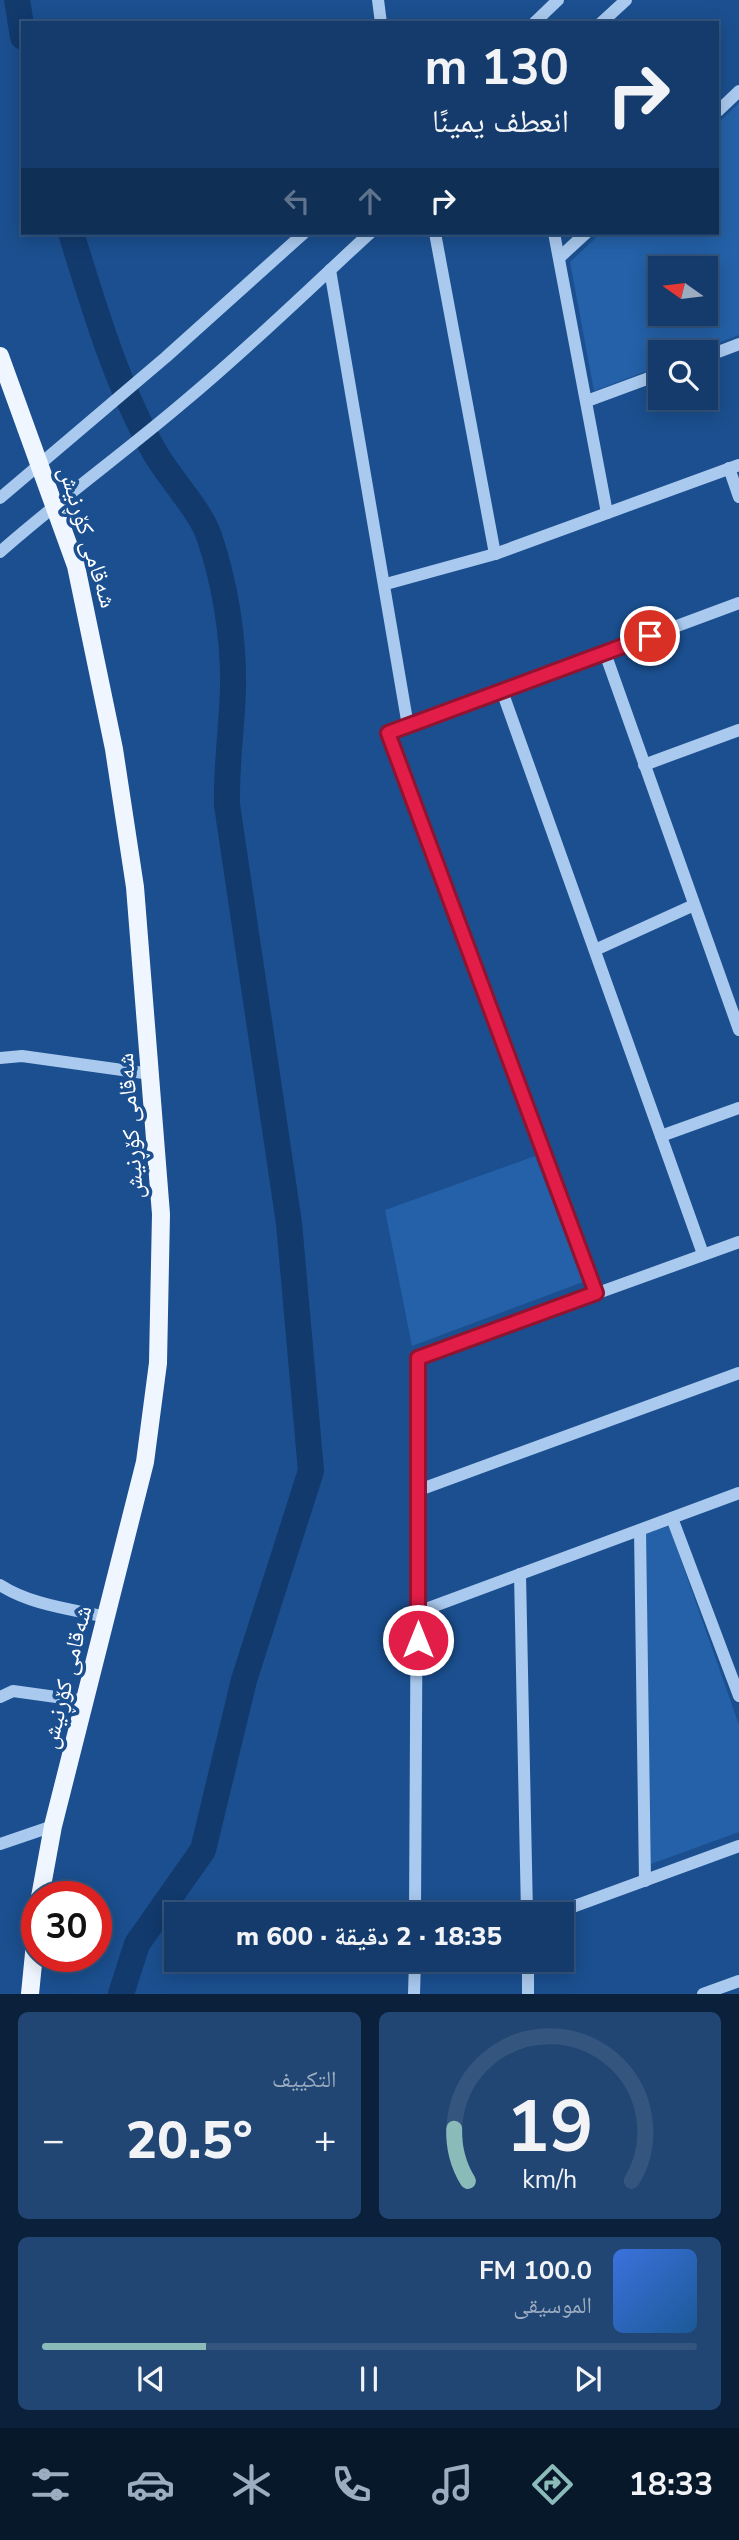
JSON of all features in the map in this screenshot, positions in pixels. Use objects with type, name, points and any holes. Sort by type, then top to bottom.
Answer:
[{"type":"main road","name":"شەقامی کۆڕنیش","points":[[0,356],[76,566],[114,749],[135,887],[162,1239],[158,1363],[145,1462],[53,1826],[43,1881]]},
{"type":"main road","points":[[30,1994],[32,1972]]},
{"type":"street","points":[[378,0],[381,21]]},
{"type":"street","points":[[536,21],[558,0]]},
{"type":"street","points":[[602,21],[626,0]]},
{"type":"street","points":[[719,110],[739,91]]},
{"type":"street","points":[[0,498],[166,357],[302,235]]},
{"type":"street","points":[[0,552],[54,504],[94,478],[188,399],[368,235]]},
{"type":"street","points":[[435,235],[495,554]]},
{"type":"street","points":[[554,235],[607,513]]},
{"type":"street","points":[[559,258],[584,235]]},
{"type":"street","points":[[330,270],[386,584],[408,726]]},
{"type":"street","points":[[718,352],[739,344]]},
{"type":"street","points":[[587,401],[648,378]]},
{"type":"street","points":[[386,584],[495,554],[734,467],[739,497]]},
{"type":"street","points":[[596,1293],[388,733],[739,603]]},
{"type":"street","points":[[605,653],[694,905],[733,994],[739,1030]]},
{"type":"street","points":[[502,691],[703,1254]]},
{"type":"street","points":[[644,765],[739,730]]},
{"type":"street","points":[[595,950],[694,905]]},
{"type":"street","points":[[0,1058],[22,1056],[151,1074]]},
{"type":"street","points":[[661,1136],[739,1108]]},
{"type":"street","points":[[415,1902],[418,1358],[739,1242]]},
{"type":"street","points":[[419,1490],[739,1373]]},
{"type":"street","points":[[418,1612],[739,1493]]},
{"type":"street","points":[[672,1518],[739,1696]]},
{"type":"street","points":[[640,1530],[645,1881]]},
{"type":"street","points":[[520,1574],[527,1902]]},
{"type":"street","points":[[0,1585],[12,1593],[47,1605],[106,1617]]},
{"type":"street","points":[[0,1697],[13,1691],[85,1701]]},
{"type":"street","points":[[0,1844],[53,1826]]},
{"type":"street","points":[[574,1907],[739,1846]]},
{"type":"street","points":[[414,1994],[415,1972]]},
{"type":"street","points":[[528,1972],[528,1994]]},
{"type":"street","points":[[703,1994],[739,1980]]},
{"type":"shaded area","points":[[739,103],[739,335],[718,343],[718,340],[648,340],[648,371],[594,391],[570,262],[599,235],[719,235],[719,122]]},
{"type":"shaded area","points":[[535,1156],[583,1282],[412,1346],[385,1210]]},
{"type":"shaded area","points":[[669,1526],[739,1725],[739,1832],[651,1864],[644,1534]]},
{"type":"waterway","points":[[17,0],[21,25]]},
{"type":"waterway","points":[[72,235],[128,399],[154,451],[204,525],[215,554],[224,592],[233,669],[227,805],[289,1223],[311,1471],[244,1680],[203,1850],[137,1944],[121,1994]]},
{"type":"route","points":[[418,1640],[418,1358],[596,1293],[388,733],[650,636]]}]
